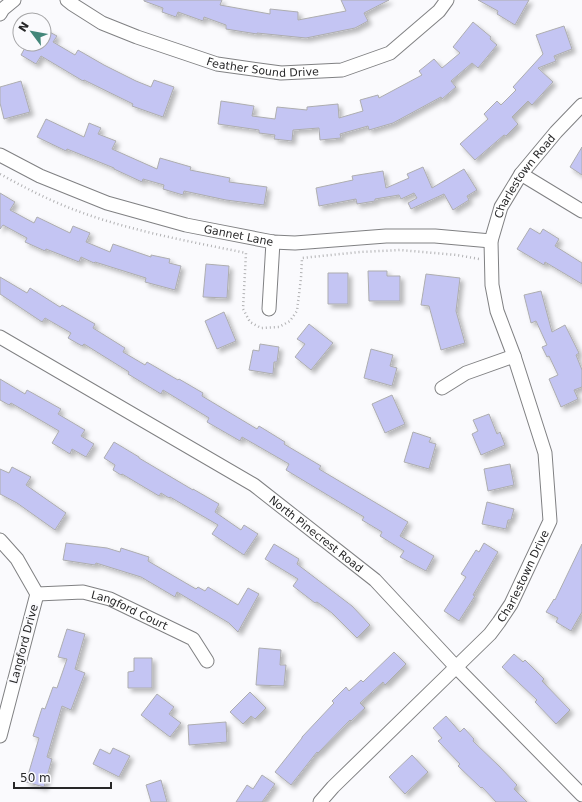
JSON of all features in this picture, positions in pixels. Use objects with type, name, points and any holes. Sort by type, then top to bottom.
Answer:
[{"type":"street","points":[[0,14],[3,9],[14,0]]},
{"type":"street","name":"Feather Sound Drive","points":[[67,0],[102,23],[217,64],[282,73],[342,70],[390,53],[439,11],[447,0]]},
{"type":"street","name":"Charlestown Road","points":[[491,260],[491,241],[501,207],[520,174],[556,132],[582,105]]},
{"type":"street","name":"Gannet Lane","points":[[0,155],[40,176],[107,203],[186,225],[273,242],[295,243],[386,236],[435,236],[491,241]]},
{"type":"street","points":[[520,174],[582,211]]},
{"type":"street","points":[[269,308],[273,242]]},
{"type":"street","name":"Charlestown Drive","points":[[320,802],[333,787],[490,634],[513,598],[550,521],[545,453],[514,356],[497,311],[492,285],[491,260]]},
{"type":"street","name":"North Pinecrest Road","points":[[0,337],[254,484],[375,580],[456,667],[582,795]]},
{"type":"street","points":[[442,388],[466,373],[514,356]]},
{"type":"street","name":"Langford Drive","points":[[0,540],[17,559],[37,594],[0,736]]},
{"type":"street","name":"Langford Court","points":[[37,594],[83,592],[110,599],[193,639],[207,661]]},
{"type":"path","points":[[0,174],[61,204],[105,220],[166,237],[246,253],[243,309],[250,322],[261,328],[279,327],[290,321],[297,311],[302,258],[360,252],[400,250],[491,260]]},
{"type":"building","points":[[144,0],[222,0],[220,5],[270,14],[270,9],[298,12],[298,20],[346,11],[341,0],[389,0],[364,13],[368,21],[355,28],[306,38],[257,34],[226,29],[226,25],[204,17],[203,21],[178,12],[176,17],[162,12],[163,8]]},
{"type":"building","points":[[478,0],[529,0],[515,25],[497,14],[498,11]]},
{"type":"building","points":[[473,22],[491,37],[490,39],[497,45],[478,68],[472,63],[451,81],[456,87],[442,99],[441,97],[393,123],[369,130],[368,126],[340,134],[341,138],[320,140],[319,128],[293,130],[292,141],[274,139],[275,135],[259,133],[259,130],[218,124],[221,101],[254,106],[252,116],[275,119],[277,107],[307,110],[307,107],[338,104],[339,118],[363,111],[360,100],[378,95],[379,98],[422,75],[419,71],[434,59],[442,68],[460,53],[453,47]]},
{"type":"building","points":[[564,26],[572,49],[554,56],[556,61],[538,68],[553,82],[532,105],[528,101],[512,117],[518,124],[506,136],[504,135],[475,160],[460,144],[488,119],[484,114],[497,101],[501,105],[516,90],[513,87],[543,54],[536,35]]},
{"type":"building","points":[[52,33],[57,36],[53,42],[75,55],[78,50],[104,65],[151,87],[154,80],[174,87],[163,117],[132,106],[133,104],[84,80],[83,81],[41,56],[36,64],[21,55],[23,52],[52,52]]},
{"type":"building","points":[[21,81],[30,112],[4,119],[0,103],[0,87]]},
{"type":"building","points":[[46,119],[84,137],[89,123],[101,128],[98,134],[116,141],[112,149],[157,169],[160,158],[191,167],[190,170],[230,178],[229,182],[267,187],[264,205],[226,200],[184,191],[183,195],[163,189],[164,185],[143,179],[142,182],[114,168],[67,149],[66,151],[37,137]]},
{"type":"building","points":[[582,147],[582,175],[570,167]]},
{"type":"building","points":[[423,167],[432,188],[464,169],[477,190],[467,196],[469,200],[453,210],[444,194],[411,209],[408,203],[417,198],[414,193],[401,199],[399,195],[357,204],[356,199],[319,206],[316,188],[353,180],[352,176],[383,171],[386,188],[409,178],[407,174]]},
{"type":"building","points":[[0,193],[15,202],[10,210],[34,223],[37,217],[70,233],[73,226],[90,233],[86,242],[110,252],[113,244],[151,257],[151,255],[170,259],[169,263],[181,266],[175,290],[145,282],[146,278],[95,262],[94,263],[81,257],[79,262],[46,249],[45,251],[25,242],[27,238],[3,225],[0,229]]},
{"type":"building","points":[[530,228],[540,234],[543,229],[559,239],[555,246],[582,263],[582,284],[545,262],[544,265],[517,249]]},
{"type":"building","points":[[206,264],[229,266],[227,298],[203,297]]},
{"type":"building","points":[[368,271],[387,271],[387,276],[400,276],[400,301],[369,301]]},
{"type":"building","points":[[328,273],[348,273],[348,304],[328,304]]},
{"type":"building","points":[[426,274],[460,278],[456,311],[465,343],[441,350],[429,306],[421,305]]},
{"type":"building","points":[[0,277],[27,293],[30,288],[60,307],[62,305],[95,324],[93,328],[125,348],[123,352],[145,365],[147,362],[178,380],[179,379],[203,393],[202,396],[257,429],[259,426],[285,442],[284,444],[321,466],[319,469],[408,522],[400,536],[434,556],[426,571],[400,557],[404,551],[380,536],[382,532],[362,520],[364,517],[286,470],[289,464],[242,437],[240,441],[207,422],[209,418],[163,390],[161,394],[84,344],[82,346],[68,338],[71,333],[45,318],[42,322],[0,294]]},
{"type":"building","points":[[541,291],[552,332],[565,325],[579,353],[576,355],[582,370],[582,387],[574,390],[578,399],[561,407],[549,379],[558,375],[549,356],[547,357],[542,347],[547,345],[536,321],[531,323],[524,295]]},
{"type":"building","points":[[224,312],[236,341],[217,349],[205,321]]},
{"type":"building","points":[[309,324],[333,343],[311,370],[295,357],[305,344],[297,339]]},
{"type":"building","points":[[260,344],[279,347],[277,362],[274,362],[273,374],[249,370],[253,350],[259,351]]},
{"type":"building","points":[[371,349],[393,355],[390,366],[397,368],[392,386],[364,378]]},
{"type":"building","points":[[0,379],[25,394],[27,390],[61,409],[58,414],[85,430],[81,436],[94,444],[86,457],[72,449],[70,454],[52,443],[59,431],[11,403],[9,405],[0,400]]},
{"type":"building","points":[[392,395],[405,424],[385,433],[372,404]]},
{"type":"building","points":[[489,414],[497,434],[500,432],[505,445],[481,455],[472,434],[478,431],[473,420]]},
{"type":"building","points":[[413,432],[431,438],[429,442],[436,444],[429,469],[404,462]]},
{"type":"building","points":[[114,442],[219,504],[215,512],[241,530],[244,525],[258,534],[244,555],[212,534],[218,525],[170,497],[169,498],[161,493],[159,496],[113,470],[115,465],[104,458]]},
{"type":"building","points":[[510,464],[514,485],[488,491],[484,469]]},
{"type":"building","points":[[12,467],[31,477],[26,485],[66,513],[55,530],[17,503],[0,494],[0,469],[9,473]]},
{"type":"building","points":[[487,502],[514,509],[511,520],[508,520],[506,529],[482,524]]},
{"type":"building","points":[[66,543],[107,548],[120,552],[121,548],[149,557],[148,561],[196,589],[198,587],[205,591],[208,587],[238,605],[248,588],[259,594],[238,632],[229,623],[177,592],[175,597],[141,577],[96,563],[95,565],[63,560]]},
{"type":"building","points":[[484,543],[498,552],[473,595],[475,596],[459,621],[444,611],[466,577],[461,574],[476,550],[479,552]]},
{"type":"building","points":[[274,544],[299,559],[297,564],[352,606],[370,625],[357,638],[332,613],[317,602],[315,603],[293,586],[298,579],[265,559]]},
{"type":"building","points":[[582,544],[582,612],[571,631],[556,622],[558,618],[546,612],[554,599],[555,600]]},
{"type":"building","points":[[67,629],[85,634],[75,669],[85,673],[71,710],[62,706],[47,757],[52,759],[44,787],[26,782],[39,738],[33,736],[42,708],[45,709],[53,687],[57,688],[67,659],[58,657]]},
{"type":"building","points":[[259,648],[281,650],[280,665],[286,665],[284,686],[256,685]]},
{"type":"building","points":[[394,652],[406,664],[385,685],[383,682],[360,703],[365,708],[351,721],[350,720],[318,753],[317,752],[291,785],[275,772],[302,737],[334,703],[332,701],[346,687],[349,691],[361,680],[363,682]]},
{"type":"building","points":[[514,654],[523,662],[525,660],[544,679],[542,681],[570,710],[556,724],[535,702],[537,700],[502,667]]},
{"type":"building","points":[[134,658],[152,658],[152,688],[128,688],[128,672],[134,671]]},
{"type":"building","points":[[250,692],[266,708],[255,719],[251,716],[243,724],[230,712]]},
{"type":"building","points":[[157,694],[174,707],[169,714],[181,723],[170,737],[141,715]]},
{"type":"building","points":[[446,716],[460,732],[464,728],[474,739],[473,741],[517,785],[514,789],[527,802],[496,802],[482,787],[481,788],[458,766],[460,764],[438,741],[442,738],[433,728]]},
{"type":"building","points":[[226,722],[227,742],[189,745],[188,725]]},
{"type":"building","points":[[113,748],[130,756],[119,777],[93,764],[100,749],[110,754]]},
{"type":"building","points":[[412,755],[428,772],[405,794],[389,777]]},
{"type":"building","points":[[262,775],[275,784],[262,802],[236,802],[247,785],[253,789]]},
{"type":"building","points":[[161,780],[167,802],[151,802],[146,785]]}]
